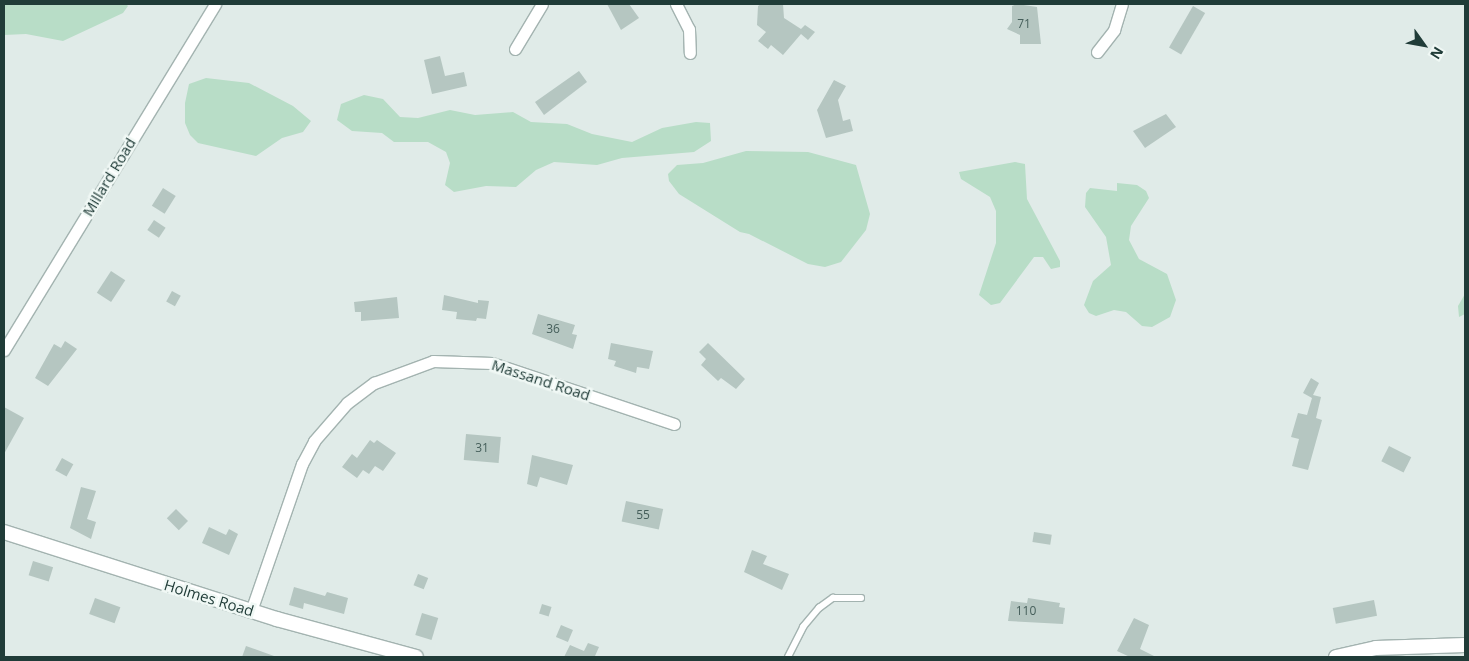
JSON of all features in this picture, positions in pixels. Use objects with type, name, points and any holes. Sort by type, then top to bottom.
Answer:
[{"type":"street","name":"Millard Road","points":[[4,350],[215,4]]},
{"type":"street","points":[[515,49],[542,4]]},
{"type":"street","points":[[676,4],[689,29],[690,53]]},
{"type":"street","points":[[1097,52],[1114,30],[1122,4]]},
{"type":"street","name":"Massand Road","points":[[251,611],[302,464],[314,441],[347,403],[381,380],[433,361],[492,363],[674,424]]},
{"type":"street","name":"Holmes Road","points":[[4,532],[251,611],[416,657]]},
{"type":"street","points":[[1336,657],[1376,648],[1465,645]]},
{"type":"lane","points":[[788,657],[803,627],[820,608],[833,598],[861,598]]},
{"type":"green space","points":[[4,4],[126,4],[128,6],[123,13],[63,41],[26,34],[4,35]]},
{"type":"green space","points":[[206,78],[249,83],[293,106],[311,121],[303,132],[282,138],[256,156],[198,143],[190,135],[185,123],[185,103],[189,84]]},
{"type":"green space","points":[[364,95],[383,99],[400,117],[418,118],[450,110],[475,115],[513,112],[531,122],[567,124],[592,134],[632,142],[662,128],[696,122],[710,123],[711,141],[694,152],[622,158],[597,165],[554,162],[536,170],[516,187],[486,186],[454,192],[445,185],[450,163],[446,152],[428,142],[394,142],[382,133],[352,131],[337,120],[341,104]]},
{"type":"green space","points":[[746,151],[808,152],[856,165],[870,214],[866,230],[841,262],[825,267],[808,264],[749,234],[740,232],[679,194],[669,181],[668,174],[677,165],[703,163]]},
{"type":"green space","points":[[1015,162],[1025,164],[1027,199],[1060,261],[1060,267],[1051,269],[1043,257],[1034,257],[1000,303],[991,305],[979,295],[996,243],[996,211],[990,197],[961,179],[959,172]]},
{"type":"green space","points":[[1117,183],[1137,185],[1146,191],[1149,198],[1131,226],[1129,240],[1139,259],[1167,274],[1176,300],[1170,317],[1152,327],[1142,326],[1126,312],[1114,310],[1096,316],[1089,313],[1084,305],[1093,281],[1111,265],[1106,237],[1085,207],[1086,193],[1090,188],[1117,191]]},
{"type":"green space","points":[[1465,294],[1465,314],[1459,317],[1458,306]]},
{"type":"building","points":[[607,4],[629,4],[639,18],[621,30]]},
{"type":"building","points":[[761,4],[783,4],[784,18],[801,29],[805,25],[815,32],[808,40],[801,34],[783,55],[771,45],[768,49],[758,41],[766,32],[757,25],[758,6]]},
{"type":"building","points":[[1017,4],[1037,7],[1041,44],[1020,44],[1020,35],[1007,29],[1012,22],[1012,6]]},
{"type":"building","points":[[1193,6],[1205,13],[1181,55],[1169,48]]},
{"type":"building","points":[[440,56],[445,76],[464,72],[467,86],[432,94],[424,60]]},
{"type":"building","points":[[579,71],[587,82],[544,115],[535,102]]},
{"type":"building","points":[[834,80],[846,86],[838,100],[843,121],[850,119],[853,131],[826,138],[817,110]]},
{"type":"building","points":[[1166,114],[1176,127],[1145,148],[1133,131]]},
{"type":"building","points":[[163,188],[176,196],[165,214],[152,206]]},
{"type":"building","points":[[154,220],[166,228],[159,238],[147,230]]},
{"type":"building","points":[[111,271],[125,280],[111,302],[97,293]]},
{"type":"building","points":[[172,291],[181,296],[175,306],[166,301]]},
{"type":"building","points":[[444,295],[478,303],[478,300],[489,301],[486,319],[477,318],[476,321],[456,319],[457,312],[442,310]]},
{"type":"building","points":[[397,297],[399,318],[361,321],[361,312],[355,312],[354,302]]},
{"type":"building","points":[[538,314],[575,325],[572,334],[577,335],[573,349],[532,334]]},
{"type":"building","points":[[65,341],[77,349],[48,386],[35,378],[54,344],[61,348]]},
{"type":"building","points":[[611,343],[653,351],[649,369],[637,367],[636,373],[614,366],[616,361],[608,359]]},
{"type":"building","points":[[708,343],[745,379],[736,389],[721,378],[718,381],[701,365],[706,359],[699,352]]},
{"type":"building","points":[[1311,378],[1319,383],[1313,395],[1321,397],[1316,418],[1322,420],[1308,470],[1292,466],[1299,439],[1291,437],[1298,413],[1307,415],[1312,398],[1303,393]]},
{"type":"building","points":[[4,407],[24,418],[4,454]]},
{"type":"building","points":[[466,434],[501,437],[499,463],[464,460]]},
{"type":"building","points":[[370,440],[374,443],[377,440],[396,453],[383,471],[375,466],[369,474],[363,470],[357,478],[342,467],[352,454],[357,458]]},
{"type":"building","points":[[1389,446],[1411,457],[1404,472],[1381,461]]},
{"type":"building","points":[[532,455],[573,465],[567,485],[540,477],[537,487],[527,484]]},
{"type":"building","points":[[62,458],[73,464],[67,477],[55,470]]},
{"type":"building","points":[[81,487],[96,491],[87,519],[96,522],[91,539],[70,528]]},
{"type":"building","points":[[626,501],[663,509],[659,529],[622,522]]},
{"type":"building","points":[[176,509],[188,521],[179,530],[167,518]]},
{"type":"building","points":[[209,527],[226,535],[229,529],[238,534],[229,555],[202,543]]},
{"type":"building","points":[[1034,532],[1052,535],[1050,545],[1032,542]]},
{"type":"building","points":[[752,550],[767,556],[763,564],[789,574],[782,590],[744,572]]},
{"type":"building","points":[[33,561],[53,567],[49,581],[29,575]]},
{"type":"building","points":[[418,574],[428,578],[424,589],[414,585]]},
{"type":"building","points":[[294,587],[325,596],[327,592],[348,598],[344,614],[304,603],[303,609],[289,605]]},
{"type":"building","points":[[95,598],[120,607],[115,623],[89,614]]},
{"type":"building","points":[[1028,598],[1060,603],[1059,607],[1065,608],[1063,624],[1008,621],[1011,601],[1027,603]]},
{"type":"building","points":[[1374,600],[1377,616],[1336,624],[1333,608]]},
{"type":"building","points":[[542,604],[552,607],[549,616],[539,614]]},
{"type":"building","points":[[422,613],[438,618],[432,640],[415,635]]},
{"type":"building","points":[[1134,618],[1149,625],[1140,649],[1156,657],[1130,657],[1117,651]]},
{"type":"building","points":[[561,625],[573,630],[568,642],[556,637]]},
{"type":"building","points":[[588,643],[599,647],[595,656],[598,657],[564,657],[570,645],[584,651]]},
{"type":"building","points":[[246,646],[274,656],[274,657],[242,657]]}]
